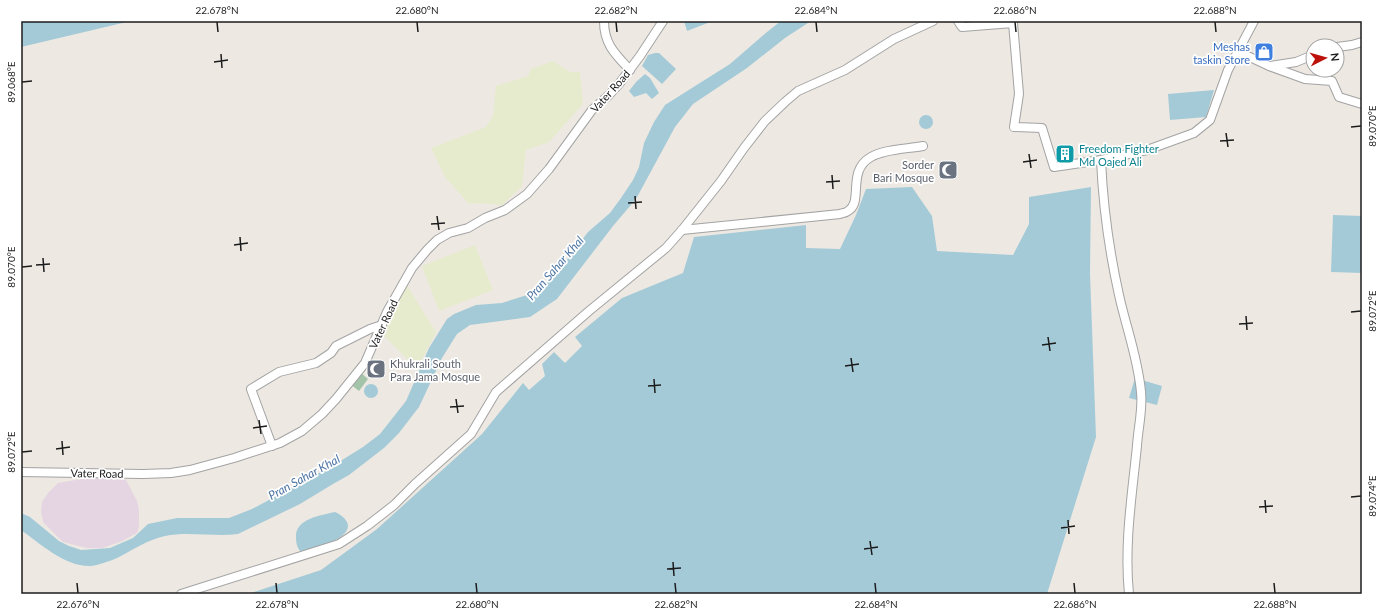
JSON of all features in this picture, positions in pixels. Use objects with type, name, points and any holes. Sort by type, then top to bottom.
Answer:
[{"type":"street","points":[[604,21],[604,31],[607,41],[612,50],[630,70]]},
{"type":"street","name":"Vater Road","points":[[21,472],[171,473],[190,470],[272,446],[302,431],[322,414],[336,399],[365,363],[387,312],[412,268],[427,250],[437,240],[449,233],[468,228],[485,218],[505,210],[527,194],[549,169],[592,110],[609,95],[630,70],[663,21]]},
{"type":"street","points":[[181,594],[339,544],[367,526],[394,505],[471,434],[496,392],[589,311],[666,248],[721,181],[744,148],[765,122],[785,102],[798,91],[845,70],[894,39],[933,21]]},
{"type":"street","points":[[958,21],[962,27],[1013,23],[1019,94],[1014,127],[1042,128],[1054,167],[1100,160],[1147,150],[1194,132],[1210,120],[1228,70],[1254,22]]},
{"type":"street","points":[[1345,46],[1362,42]]},
{"type":"street","points":[[1237,51],[1269,66],[1305,79],[1332,81],[1339,97],[1362,104]]},
{"type":"street","points":[[1269,66],[1296,62],[1305,59]]},
{"type":"street","points":[[682,230],[780,221],[840,214],[849,211],[853,207],[856,197],[857,177],[860,167],[871,157],[888,151],[923,146]]},
{"type":"street","points":[[1100,160],[1110,247],[1119,294],[1138,362],[1142,410],[1138,430],[1130,520],[1127,568],[1129,594]]},
{"type":"street","points":[[272,446],[252,389],[279,372],[316,363],[331,353],[336,346],[370,329],[382,325]]},
{"type":"shaded area","points":[[106,477],[126,480],[137,501],[139,510],[139,526],[137,533],[120,542],[102,548],[87,548],[63,542],[43,522],[41,512],[42,502],[48,493],[58,483],[87,478]]},
{"type":"green space","points":[[553,61],[570,72],[580,72],[583,104],[549,142],[526,150],[522,186],[502,205],[478,203],[469,204],[445,177],[431,148],[486,127],[493,116],[496,86],[528,76],[531,69]]},
{"type":"green space","points":[[475,245],[493,290],[439,311],[422,266]]},
{"type":"green space","points":[[406,284],[436,332],[417,369],[379,331]]},
{"type":"green space","points":[[360,372],[368,379],[359,391],[350,384]]},
{"type":"water","points":[[21,21],[131,21],[21,47]]},
{"type":"water","points":[[684,21],[713,21],[687,31]]},
{"type":"water","points":[[781,21],[811,21],[785,38],[747,68],[693,104],[675,127],[636,199],[613,226],[557,299],[530,317],[470,325],[457,334],[442,358],[419,407],[399,433],[384,448],[349,475],[300,504],[238,534],[182,534],[165,536],[146,543],[117,558],[91,566],[72,563],[63,559],[21,530],[21,513],[30,517],[59,541],[69,546],[81,550],[110,548],[133,538],[148,524],[177,518],[229,518],[252,509],[334,465],[363,447],[380,434],[406,401],[429,348],[447,319],[454,314],[476,305],[502,303],[530,294],[542,287],[557,273],[588,232],[610,213],[621,198],[633,180],[639,167],[644,143],[654,122],[665,105],[730,64]]},
{"type":"water","points":[[659,53],[676,69],[662,84],[642,66],[648,55]]},
{"type":"water","points":[[645,74],[650,78],[659,93],[652,99],[646,93],[634,97],[629,91]]},
{"type":"water","points":[[1214,90],[1206,117],[1170,120],[1168,94]]},
{"type":"water","points":[[926,115],[931,117],[933,122],[931,127],[926,129],[921,127],[919,122],[921,117]]},
{"type":"water","points":[[912,187],[932,216],[937,251],[1013,255],[1029,224],[1029,197],[1091,187],[1090,273],[1096,437],[1047,594],[248,594],[321,570],[377,529],[482,434],[523,383],[529,390],[545,376],[542,364],[554,352],[565,363],[582,346],[575,337],[622,298],[683,273],[694,237],[806,225],[806,248],[840,249],[866,189]]},
{"type":"water","points":[[1333,215],[1362,216],[1362,273],[1331,272]]},
{"type":"water","points":[[1135,378],[1162,386],[1157,405],[1129,398]]},
{"type":"water","points":[[368,384],[374,384],[378,388],[378,394],[374,398],[368,398],[364,394],[364,388]]},
{"type":"water","points":[[335,512],[342,516],[347,522],[348,528],[345,533],[331,543],[301,552],[296,539],[297,531],[300,526],[310,519]]},
{"type":"place","name":"Meshas taskin Store","points":[[1264,52]]},
{"type":"place","name":"Freedom Fighter Md Oajed Ali","points":[[1065,154]]},
{"type":"place","name":"Sorder Bari Mosque","points":[[948,170]]},
{"type":"place","name":"Khukrali South Para Jama Mosque","points":[[376,369]]},
{"type":"water label","name":"Pran Sahar Khal","points":[[555,268]]},
{"type":"water label","name":"Pran Sahar Khal","points":[[304,477]]}]
